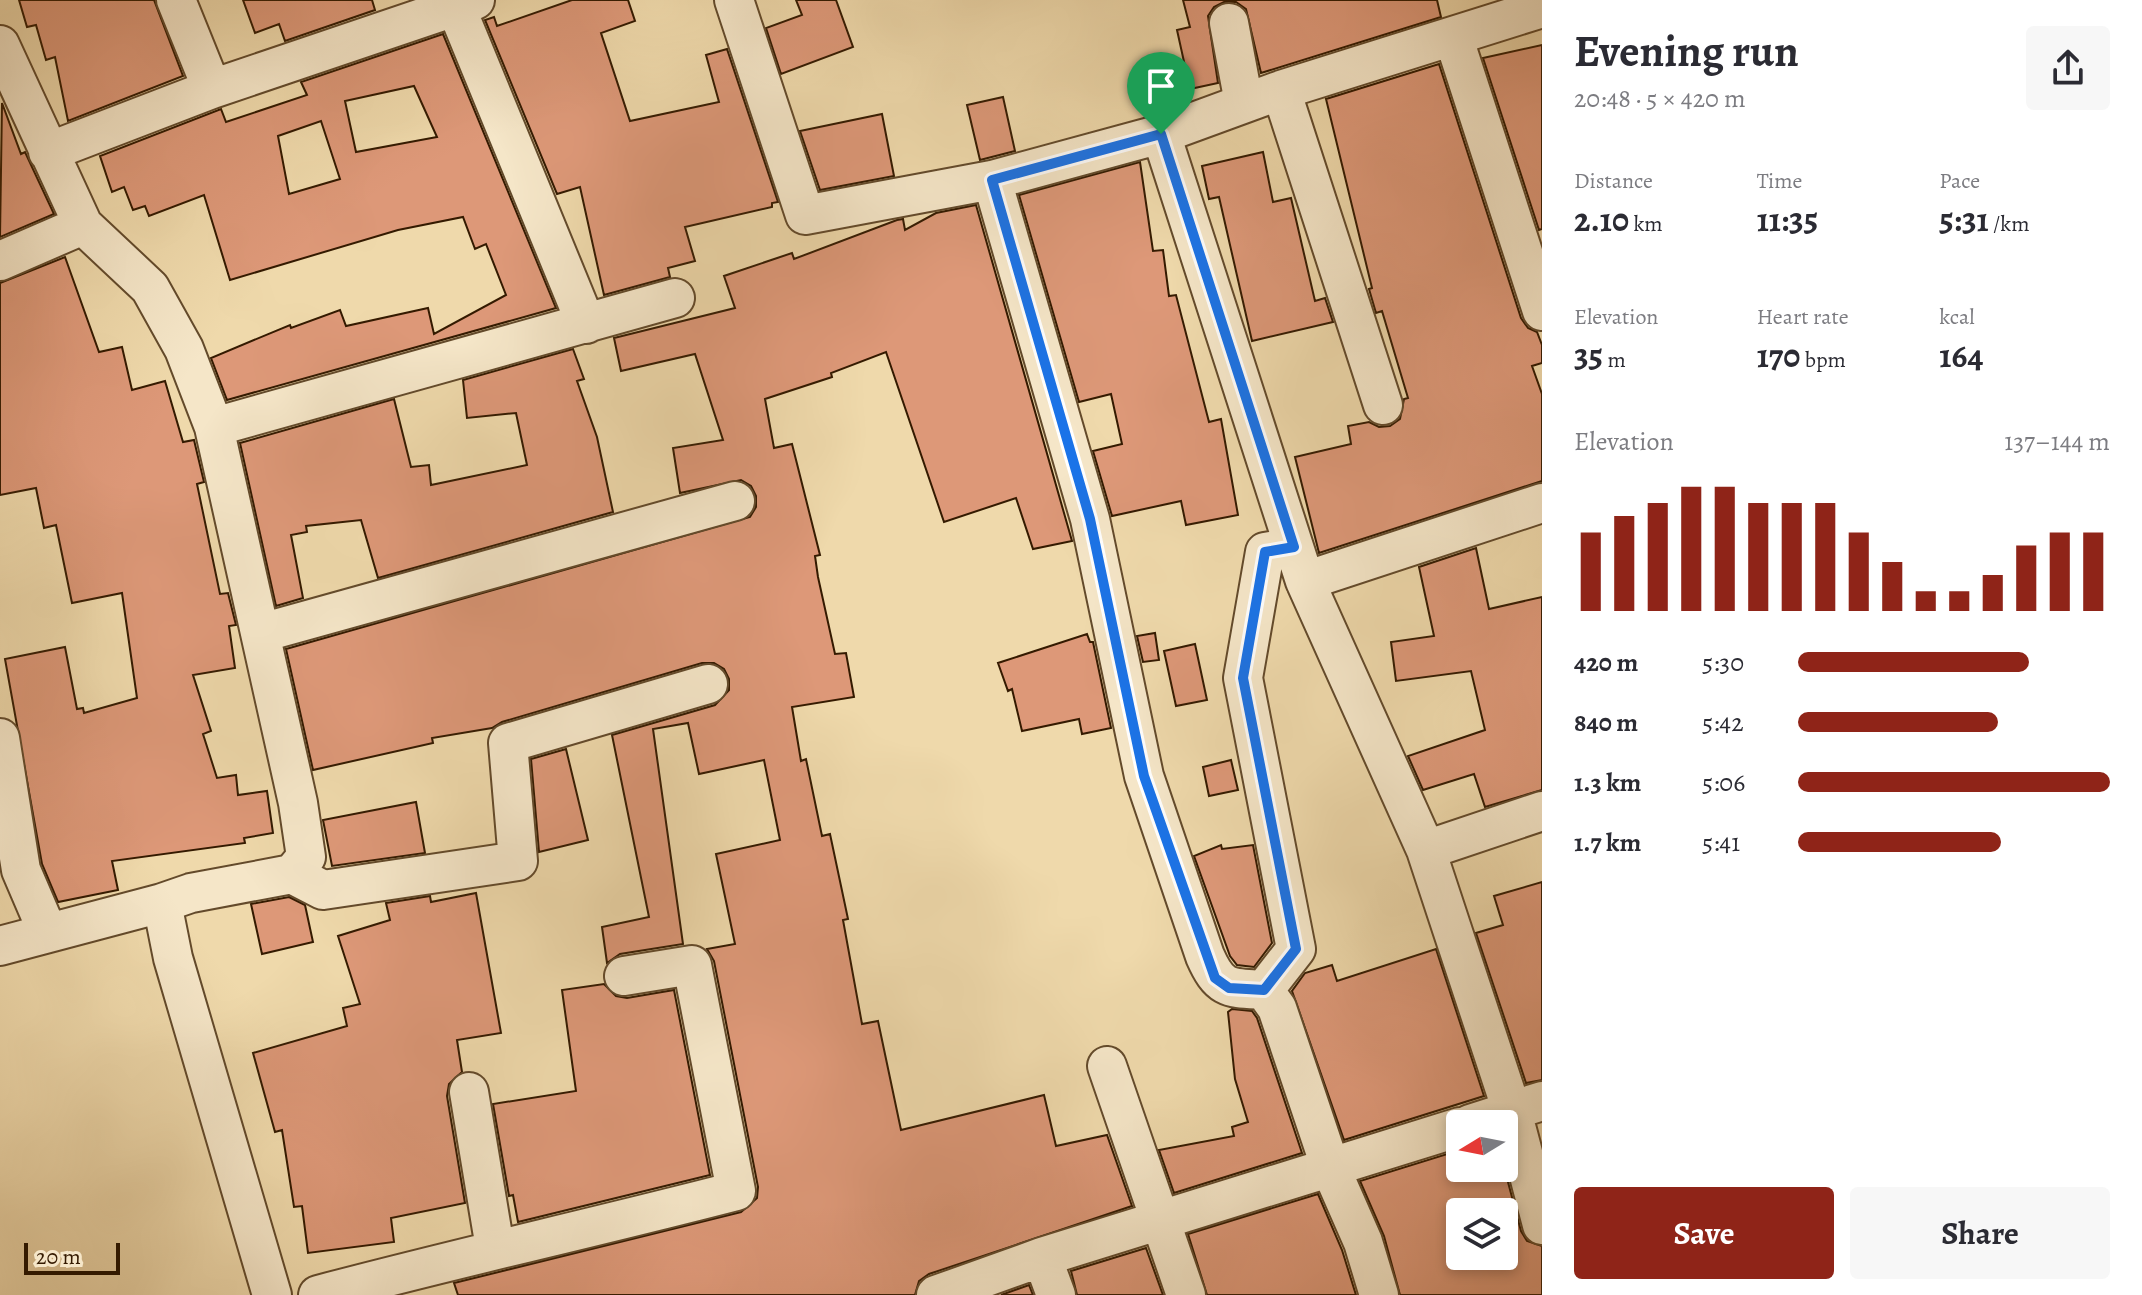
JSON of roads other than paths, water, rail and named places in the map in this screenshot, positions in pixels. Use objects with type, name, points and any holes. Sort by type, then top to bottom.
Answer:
[{"type":"street","points":[[176,0],[212,89]]},
{"type":"street","points":[[734,0],[805,215],[992,180],[1161,134],[1281,90],[1542,8]]},
{"type":"street","points":[[48,152],[212,89],[461,1],[586,324]]},
{"type":"street","points":[[1229,23],[1244,103]]},
{"type":"street","points":[[1453,36],[1542,311]]},
{"type":"street","points":[[0,45],[12,104],[48,152],[83,225],[150,288],[184,349],[214,427],[261,633],[306,857],[292,874]]},
{"type":"street","points":[[1281,90],[1383,405]]},
{"type":"street","points":[[1161,134],[1299,564],[1426,850],[1527,1106],[1542,1225]]},
{"type":"street","points":[[992,180],[1090,519],[1144,776],[1215,978],[1229,988],[1264,990]]},
{"type":"street","points":[[0,261],[83,225]]},
{"type":"street","points":[[214,427],[675,298]]},
{"type":"street","points":[[261,633],[735,501]]},
{"type":"street","points":[[1264,990],[1296,949],[1243,678],[1265,552],[1299,564],[1542,503]]},
{"type":"street","points":[[0,946],[191,893],[292,874],[323,890],[518,861],[508,743],[708,684]]},
{"type":"street","points":[[0,738],[21,870],[48,933]]},
{"type":"street","points":[[1426,850],[1542,811]]},
{"type":"street","points":[[162,903],[173,958],[272,1295]]},
{"type":"street","points":[[318,1295],[495,1248],[606,1225],[736,1191],[692,965],[624,976]]},
{"type":"street","points":[[1264,990],[1277,1008],[1290,1039],[1331,1169],[1363,1242],[1379,1295]]},
{"type":"street","points":[[1107,1066],[1158,1222],[1186,1295]]},
{"type":"street","points":[[469,1092],[495,1248]]},
{"type":"street","points":[[936,1295],[1042,1257],[1446,1132]]},
{"type":"street","points":[[1042,1257],[1056,1295]]}]
